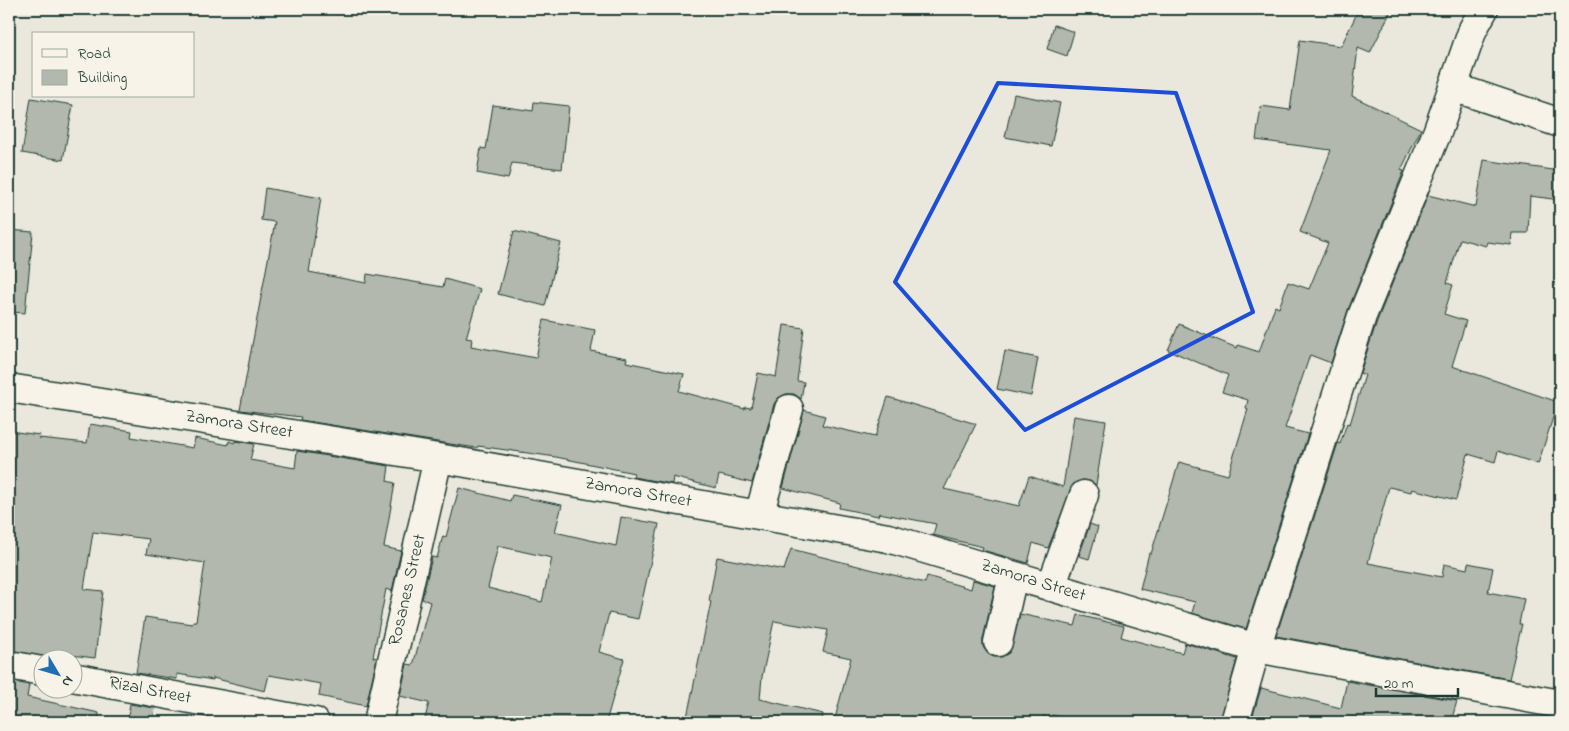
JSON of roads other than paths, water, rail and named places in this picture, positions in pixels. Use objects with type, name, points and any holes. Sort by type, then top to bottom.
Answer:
[{"type":"street","points":[[1235,722],[1256,648],[1362,316],[1438,130],[1473,29],[1484,9]]},
{"type":"street","points":[[1453,86],[1560,123]]},
{"type":"street","name":"Zamora Street","points":[[9,388],[438,458],[888,538],[1256,648],[1560,704]]},
{"type":"street","points":[[759,515],[789,409]]},
{"type":"street","name":"Rosanes Street","points":[[378,722],[438,458]]},
{"type":"street","points":[[1051,587],[1084,495]]},
{"type":"street","points":[[998,642],[1013,576]]},
{"type":"street","points":[[9,665],[32,669]]},
{"type":"street","name":"Rizal Street","points":[[82,679],[315,722]]}]
